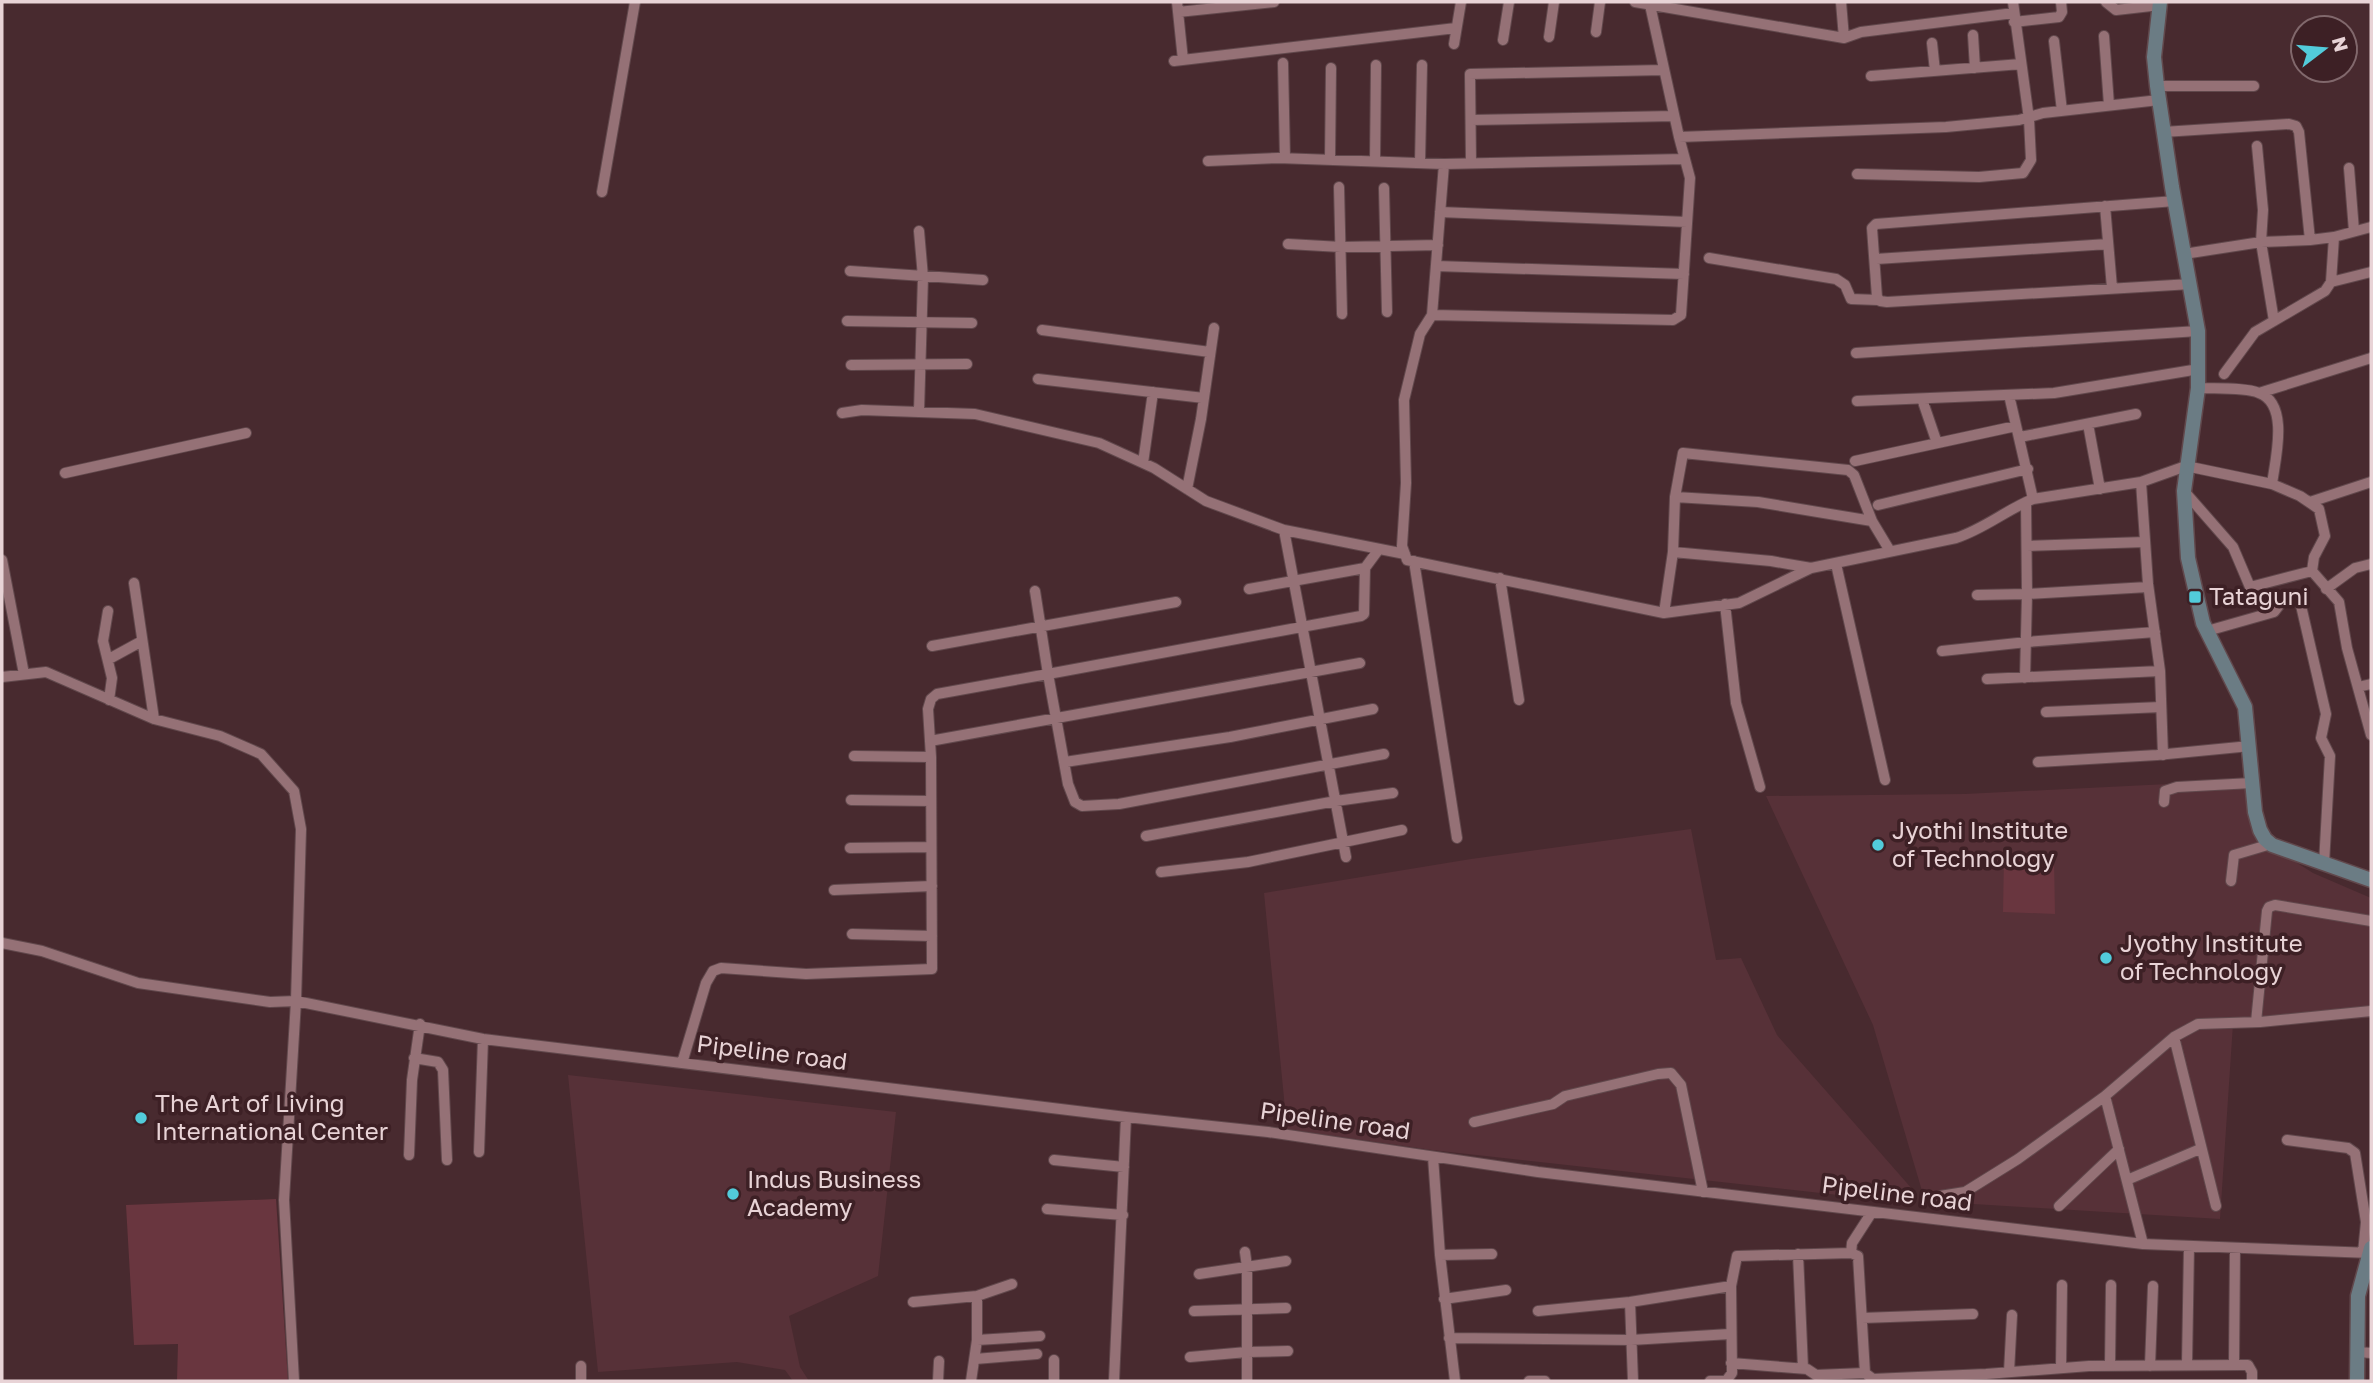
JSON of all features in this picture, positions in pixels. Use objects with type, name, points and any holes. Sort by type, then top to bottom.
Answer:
[{"type":"main road","points":[[2160,4],[2154,57],[2158,93],[2198,331],[2198,388],[2184,491],[2188,558],[2195,597],[2207,631],[2245,707],[2255,812],[2265,839],[2271,844],[2371,880]]},
{"type":"main road","points":[[2357,1381],[2364,1353],[2365,1307],[2358,1296],[2369,1252]]},
{"type":"street","points":[[602,192],[635,2]]},
{"type":"street","points":[[1274,2],[1177,7],[1179,60],[1456,28]]},
{"type":"street","points":[[1454,44],[1461,2]]},
{"type":"street","points":[[1503,40],[1509,2]]},
{"type":"street","points":[[1549,37],[1554,2]]},
{"type":"street","points":[[1596,32],[1600,2]]},
{"type":"street","points":[[1635,2],[1844,38],[1861,32],[2014,17],[2059,17],[2062,12],[2061,2]]},
{"type":"street","points":[[1841,2],[1844,38]]},
{"type":"street","points":[[1857,174],[1979,177],[2023,173],[2031,160],[2029,119],[2013,2]]},
{"type":"street","points":[[2106,2],[2116,10],[2160,4]]},
{"type":"street","points":[[1432,315],[1674,320],[1681,315],[1690,178],[1650,5]]},
{"type":"street","points":[[1973,34],[1975,68]]},
{"type":"street","points":[[2104,36],[2109,105]]},
{"type":"street","points":[[2054,41],[2062,111]]},
{"type":"street","points":[[1932,43],[1935,71]]},
{"type":"street","points":[[1283,63],[1284,158]]},
{"type":"street","points":[[1871,76],[2021,64]]},
{"type":"street","points":[[1375,161],[1376,65]]},
{"type":"street","points":[[1420,163],[1422,65]]},
{"type":"street","points":[[1330,160],[1331,68]]},
{"type":"street","points":[[1471,163],[1470,74],[1663,70]]},
{"type":"street","points":[[1679,137],[1946,127],[2029,119],[2043,113],[2109,105],[2158,93],[2254,86]]},
{"type":"street","points":[[1471,120],[1674,116]]},
{"type":"street","points":[[2163,132],[2289,124],[2296,126],[2300,132],[2310,240]]},
{"type":"street","points":[[2257,146],[2263,210],[2261,242],[2274,321]]},
{"type":"street","points":[[1208,161],[1284,158],[1444,164],[1685,159]]},
{"type":"street","points":[[1444,164],[1432,315],[1420,334],[1404,400],[1406,483],[1402,546],[1407,559],[1664,613],[1739,603],[1811,568],[1974,532],[1987,522],[2029,500],[2141,482],[2186,466],[2272,484],[2319,509],[2325,536],[2314,556],[2312,571],[2339,602],[2347,648],[2370,728]]},
{"type":"street","points":[[2349,169],[2354,231]]},
{"type":"street","points":[[1339,187],[1342,314]]},
{"type":"street","points":[[1384,188],[1387,312]]},
{"type":"street","points":[[1878,300],[1872,228],[1876,224],[2175,201]]},
{"type":"street","points":[[2105,206],[2112,288]]},
{"type":"street","points":[[1440,212],[1687,222]]},
{"type":"street","points":[[2184,254],[2261,242],[2334,237],[2371,227]]},
{"type":"street","points":[[919,230],[923,277],[918,365],[919,411]]},
{"type":"street","points":[[2224,374],[2255,332],[2325,291],[2331,282],[2334,237]]},
{"type":"street","points":[[1288,244],[1340,247],[1438,245]]},
{"type":"street","points":[[1876,259],[2108,244]]},
{"type":"street","points":[[1709,258],[1836,279],[1844,285],[1851,299],[1887,302],[2191,284]]},
{"type":"street","points":[[1436,266],[1684,274]]},
{"type":"street","points":[[850,271],[983,280]]},
{"type":"street","points":[[2331,282],[2371,272]]},
{"type":"street","points":[[847,321],[972,323]]},
{"type":"street","points":[[1187,489],[1214,328]]},
{"type":"street","points":[[1042,330],[1210,352]]},
{"type":"street","points":[[1856,353],[2198,331]]},
{"type":"street","points":[[2198,388],[2259,393],[2371,358]]},
{"type":"street","points":[[851,365],[967,364]]},
{"type":"street","points":[[1857,401],[2054,393],[2199,369]]},
{"type":"street","points":[[1038,379],[1204,398]]},
{"type":"street","points":[[1143,463],[1153,392]]},
{"type":"street","points":[[2259,393],[2270,401],[2277,413],[2278,434],[2272,484]]},
{"type":"street","points":[[2010,395],[2028,469],[2025,678]]},
{"type":"street","points":[[1922,398],[1937,443]]},
{"type":"street","points":[[842,413],[862,410],[975,414],[1099,443],[1143,463],[1206,501],[1284,530],[1405,554]]},
{"type":"street","points":[[2020,437],[2136,414]]},
{"type":"street","points":[[2088,424],[2100,489]]},
{"type":"street","points":[[1855,461],[2016,426]]},
{"type":"street","points":[[65,473],[246,433]]},
{"type":"street","points":[[1664,613],[1673,552],[1675,497],[1683,453],[1848,470],[1854,475],[1872,520],[1890,551]]},
{"type":"street","points":[[1878,505],[2028,469]]},
{"type":"street","points":[[2141,482],[2148,587],[2160,671],[2163,755]]},
{"type":"street","points":[[2310,502],[2371,482]]},
{"type":"street","points":[[2184,491],[2233,547],[2250,587],[2312,571]]},
{"type":"street","points":[[1675,497],[1758,502],[1872,520]]},
{"type":"street","points":[[1284,530],[1346,857]]},
{"type":"street","points":[[2027,546],[2145,542]]},
{"type":"street","points":[[682,1063],[686,1059],[706,982],[713,971],[721,968],[806,974],[932,969],[931,757],[928,709],[931,699],[937,694],[1364,614],[1366,568],[1379,549]]},
{"type":"street","points":[[1673,552],[1771,561],[1811,568]]},
{"type":"street","points":[[1414,561],[1457,838]]},
{"type":"street","points":[[2,562],[24,674]]},
{"type":"street","points":[[1836,564],[1885,780]]},
{"type":"street","points":[[2326,589],[2355,568],[2371,564]]},
{"type":"street","points":[[1249,589],[1366,568]]},
{"type":"street","points":[[1500,578],[1519,700]]},
{"type":"street","points":[[134,583],[154,719]]},
{"type":"street","points":[[1977,595],[2148,587]]},
{"type":"street","points":[[1035,591],[1068,784],[1075,802],[1082,806],[1119,804],[1384,754]]},
{"type":"street","points":[[2207,631],[2274,612],[2281,603],[2299,597],[2326,714],[2321,738],[2330,756],[2324,864]]},
{"type":"street","points":[[932,646],[1176,602]]},
{"type":"street","points":[[1725,604],[1737,703],[1760,787]]},
{"type":"street","points":[[108,611],[103,641],[112,678],[109,699]]},
{"type":"street","points":[[1942,651],[2155,632]]},
{"type":"street","points":[[109,659],[142,640]]},
{"type":"street","points":[[930,741],[1360,663]]},
{"type":"street","points":[[1987,679],[2160,671]]},
{"type":"street","points":[[2,677],[46,672],[154,719],[220,736],[261,754],[294,791],[301,830],[296,1001],[284,1199],[294,1381]]},
{"type":"street","points":[[2358,687],[2371,684]]},
{"type":"street","points":[[2046,712],[2161,707]]},
{"type":"street","points":[[1065,762],[1230,737],[1373,709]]},
{"type":"street","points":[[2038,762],[2250,747]]},
{"type":"street","points":[[854,756],[931,757]]},
{"type":"street","points":[[2164,802],[2165,791],[2177,787],[2252,783]]},
{"type":"street","points":[[1146,836],[1393,793]]},
{"type":"street","points":[[851,800],[931,801]]},
{"type":"street","points":[[1161,872],[1248,862],[1402,831]]},
{"type":"street","points":[[2231,881],[2234,855],[2271,844]]},
{"type":"street","points":[[850,848],[931,847]]},
{"type":"street","points":[[834,890],[932,886]]},
{"type":"street","points":[[2256,1022],[2269,906],[2371,921]]},
{"type":"street","points":[[852,934],[932,936]]},
{"type":"street","points":[[2,943],[42,951],[138,983],[270,1002],[296,1001]]},
{"type":"street","name":"Pipeline road","points":[[296,1001],[310,1006],[420,1024],[483,1039],[1275,1133],[1538,1172],[1703,1192],[2143,1244],[2369,1252]]},
{"type":"street","points":[[1940,1196],[1965,1192],[2018,1159],[2105,1096],[2174,1037],[2198,1024],[2256,1022],[2371,1011]]},
{"type":"street","points":[[410,1155],[414,1058],[420,1024]]},
{"type":"street","points":[[2174,1037],[2216,1206]]},
{"type":"street","points":[[479,1152],[483,1039]]},
{"type":"street","points":[[414,1058],[438,1062],[443,1070],[447,1160]]},
{"type":"street","points":[[1474,1122],[1553,1104],[1565,1096],[1671,1073],[1681,1085],[1703,1192]]},
{"type":"street","points":[[2105,1096],[2143,1244]]},
{"type":"street","points":[[1114,1381],[1126,1117]]},
{"type":"street","points":[[2287,1140],[2348,1148],[2356,1153],[2369,1252]]},
{"type":"street","points":[[2059,1206],[2119,1149]]},
{"type":"street","points":[[2127,1180],[2200,1149]]},
{"type":"street","points":[[1433,1157],[1444,1299],[1455,1381]]},
{"type":"street","points":[[1054,1160],[1124,1167]]},
{"type":"street","points":[[1047,1209],[1123,1215]]},
{"type":"street","points":[[1852,1253],[1852,1243],[1872,1212]]},
{"type":"street","points":[[2187,1365],[2189,1246]]},
{"type":"street","points":[[2234,1365],[2235,1248]]},
{"type":"street","points":[[1245,1252],[1247,1381]]},
{"type":"street","points":[[1710,1381],[1726,1381],[1730,1377],[1731,1286],[1737,1256],[1852,1253],[1858,1256],[1865,1373]]},
{"type":"street","points":[[1440,1255],[1492,1254]]},
{"type":"street","points":[[1798,1254],[1803,1368]]},
{"type":"street","points":[[1199,1274],[1286,1261]]},
{"type":"street","points":[[913,1302],[976,1296],[1012,1284]]},
{"type":"street","points":[[2061,1368],[2062,1285]]},
{"type":"street","points":[[2110,1366],[2111,1285]]},
{"type":"street","points":[[1538,1311],[1630,1302],[1731,1286]]},
{"type":"street","points":[[2150,1366],[2153,1286]]},
{"type":"street","points":[[1444,1299],[1506,1290]]},
{"type":"street","points":[[971,1381],[977,1340],[976,1296]]},
{"type":"street","points":[[1630,1302],[1633,1381]]},
{"type":"street","points":[[1194,1311],[1247,1307],[1286,1308]]},
{"type":"street","points":[[1862,1318],[1973,1314]]},
{"type":"street","points":[[2009,1372],[2012,1315]]},
{"type":"street","points":[[1450,1339],[1631,1340],[1730,1334]]},
{"type":"street","points":[[977,1340],[1040,1336]]},
{"type":"street","points":[[1191,1357],[1288,1351]]},
{"type":"street","points":[[975,1359],[1038,1354]]},
{"type":"street","points":[[1054,1360],[1054,1381]]},
{"type":"street","points":[[938,1381],[939,1361]]},
{"type":"street","points":[[1731,1363],[1803,1368],[1816,1375],[1865,1373],[1873,1379],[2110,1366],[2248,1365],[2252,1372],[2252,1381]]},
{"type":"street","points":[[581,1366],[581,1381]]},
{"type":"street","points":[[1530,1381],[1545,1381]]},
{"type":"shaded area","name":"Jyothy Institute of Technology","points":[[2249,780],[2262,841],[2313,873],[2371,898],[2371,1018],[2233,1024],[2220,1219],[1925,1201],[1873,1025],[1766,796],[1965,794]]},
{"type":"shaded area","points":[[1691,829],[1716,960],[1741,958],[1777,1035],[1913,1190],[1910,1203],[1432,1150],[1287,1129],[1264,893],[1471,859]]},
{"type":"shaded area","points":[[2004,857],[2054,859],[2055,914],[2003,912]]},
{"type":"shaded area","name":"Indus Business Academy","points":[[568,1075],[896,1112],[878,1276],[789,1316],[800,1367],[809,1381],[793,1381],[785,1370],[737,1362],[598,1372]]},
{"type":"shaded area","points":[[276,1199],[288,1381],[177,1381],[178,1344],[134,1345],[126,1205]]},
{"type":"place","name":"Tataguni","points":[[2195,597]]},
{"type":"place","name":"Jyothi Institute of Technology","points":[[1878,845]]},
{"type":"place","name":"Jyothy Institute of Technology","points":[[2106,958]]},
{"type":"place","name":"The Art of Living International Center","points":[[141,1118]]},
{"type":"place","name":"Indus Business Academy","points":[[733,1194]]}]
